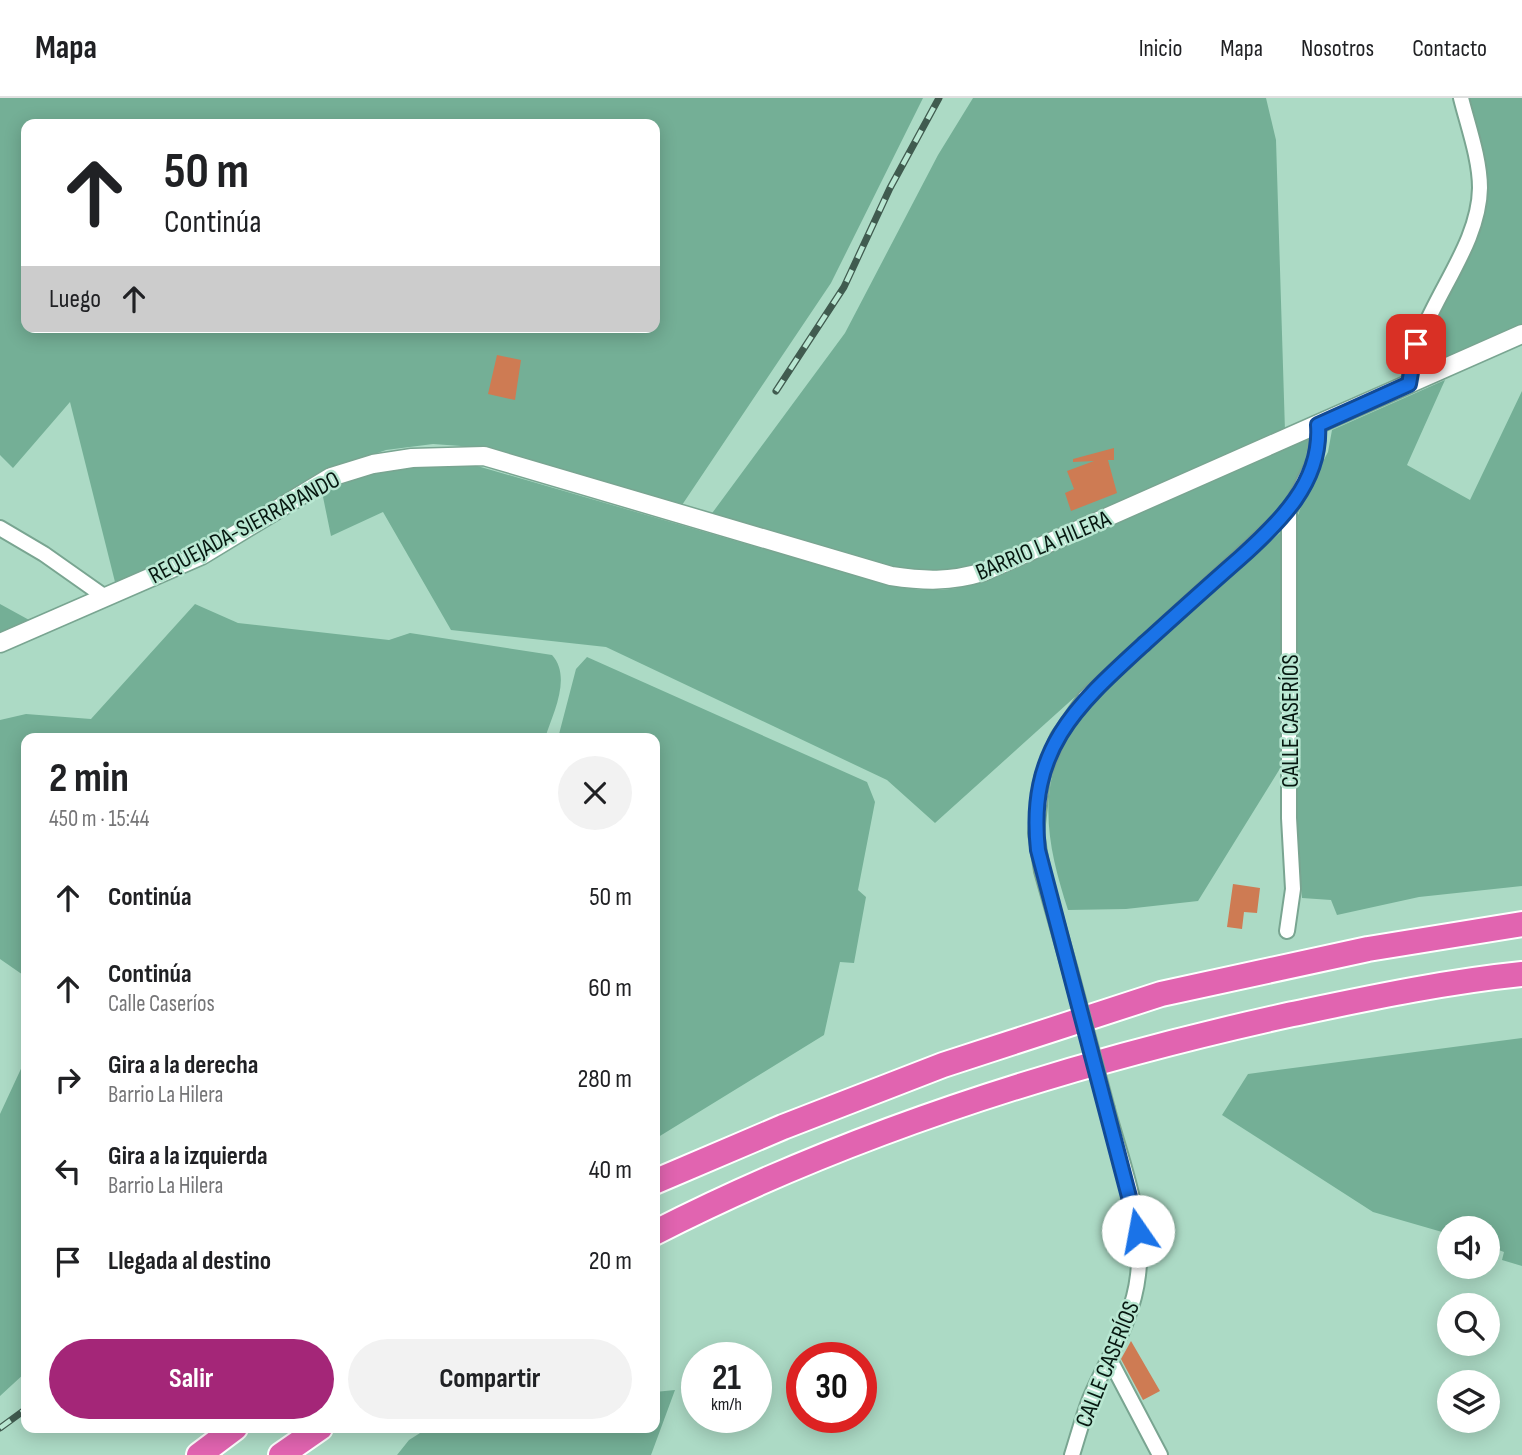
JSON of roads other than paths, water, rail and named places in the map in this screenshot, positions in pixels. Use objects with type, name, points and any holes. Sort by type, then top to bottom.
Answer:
[{"type":"highway","points":[[660,1179],[783,1127],[943,1065],[1161,995],[1368,949],[1522,925]]},
{"type":"highway","points":[[660,1230],[799,1166],[915,1121],[1048,1077],[1261,1021],[1418,989],[1522,974]]},
{"type":"highway","points":[[199,1455],[228,1433]]},
{"type":"highway","points":[[281,1455],[313,1433]]},
{"type":"street","points":[[1409,384],[1416,344],[1470,232],[1478,209],[1480,187],[1461,98]]},
{"type":"street","name":"BARRIO LA HILERA","points":[[660,509],[891,576],[943,582],[983,572],[1522,334]]},
{"type":"street","name":"CALLE CASERÍOS","points":[[1072,1455],[1090,1401],[1132,1305],[1140,1261],[1134,1209],[1042,871],[1036,833],[1042,778],[1058,737],[1086,698],[1289,511],[1315,460],[1318,425]]},
{"type":"street","name":"REQUEJADA-SIERRAPANDO","points":[[0,643],[202,555],[331,477],[373,464],[412,458],[484,456],[660,509]]},
{"type":"street","name":"CALLE CASERÍOS","points":[[1287,931],[1293,889],[1289,818],[1289,511]]},
{"type":"street","points":[[0,528],[104,597]]},
{"type":"street","points":[[1110,1360],[1160,1455]]},
{"type":"railway","points":[[776,391],[844,287],[890,188],[939,98]]},
{"type":"railway","points":[[0,1428],[21,1413]]}]
